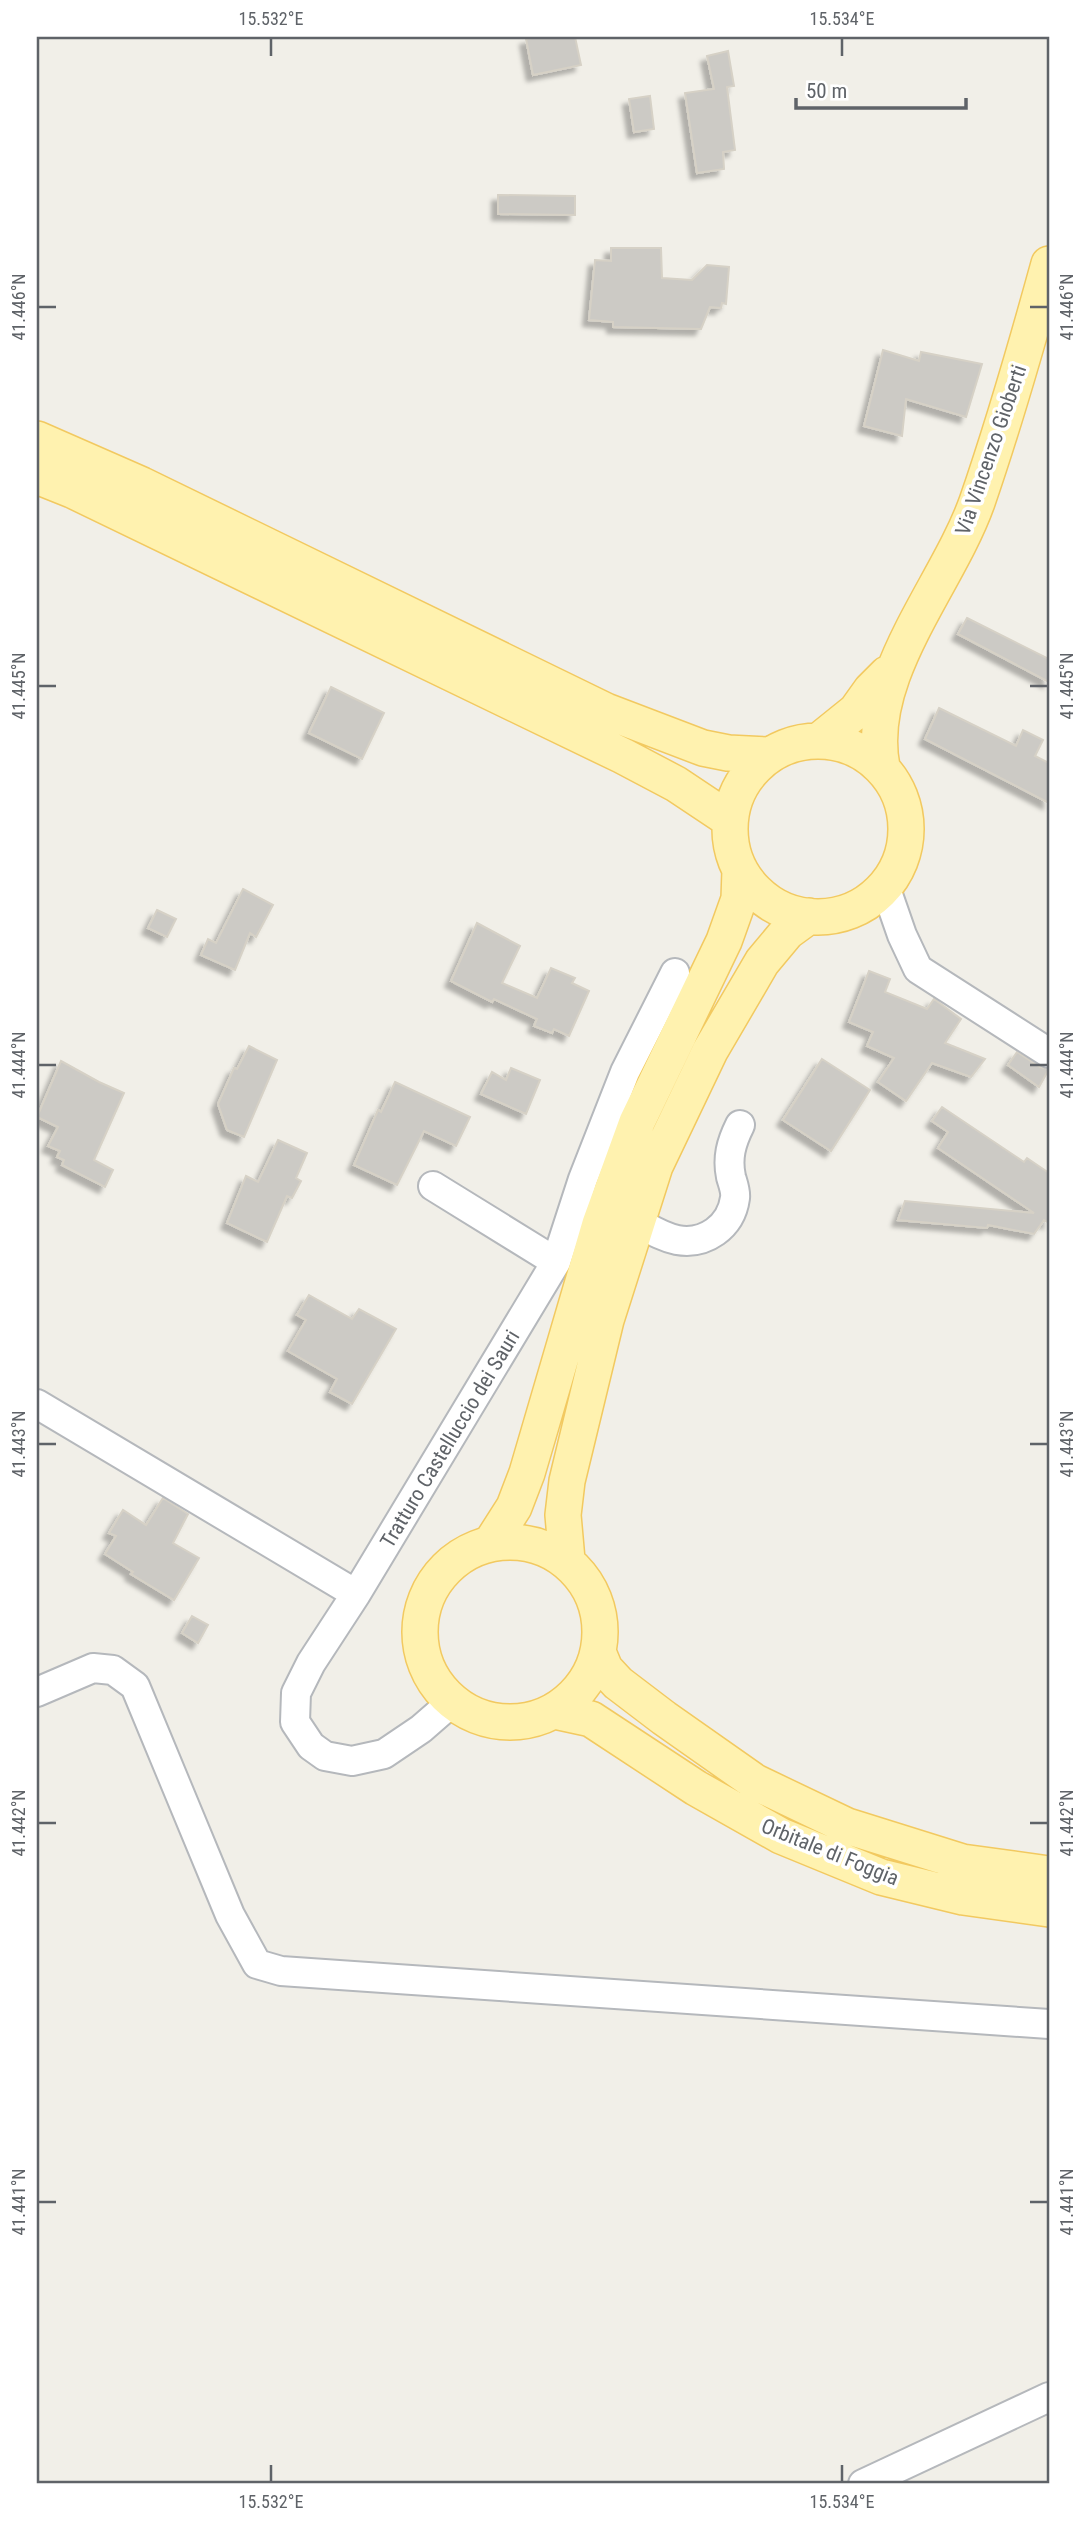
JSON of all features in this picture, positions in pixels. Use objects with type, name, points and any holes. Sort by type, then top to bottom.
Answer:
[{"type":"main road","name":"Via Vincenzo Gioberti","points":[[882,767],[878,748],[879,731],[895,667],[953,557],[976,504],[1026,349],[1049,264]]},
{"type":"main road","points":[[37,439],[142,485],[606,710],[703,748],[728,753],[769,755]]},
{"type":"main road","points":[[37,476],[72,490],[622,756],[676,785],[730,820]]},
{"type":"main road","name":"Via Vincenzo Gioberti","points":[[820,740],[856,711],[871,690],[895,667]]},
{"type":"main road","points":[[820,740],[843,744],[864,753],[882,767],[894,783],[902,801],[906,830],[905,845],[898,867],[885,886],[851,911],[830,916],[809,916],[788,911],[769,902],[752,888],[740,870],[731,846],[730,820],[736,795],[749,773],[769,755],[793,744],[820,740]]},
{"type":"main road","points":[[491,1543],[514,1507],[527,1473],[600,1224],[637,1122],[724,941],[739,899],[740,870]]},
{"type":"main road","points":[[567,1560],[563,1515],[567,1481],[606,1320],[655,1167],[709,1051],[762,962],[787,932],[809,916]]},
{"type":"main road","points":[[516,1541],[540,1546],[567,1560],[581,1575],[594,1599],[600,1625],[598,1652],[589,1675],[574,1696],[554,1711],[528,1720],[501,1722],[475,1716],[452,1702],[433,1680],[421,1654],[421,1615],[426,1596],[441,1572],[464,1553],[491,1543],[516,1541]]},
{"type":"main road","name":"Orbitale di Foggia","points":[[598,1652],[605,1669],[618,1683],[755,1782],[847,1826],[962,1862],[1049,1874]]},
{"type":"main road","name":"Orbitale di Foggia","points":[[554,1711],[591,1719],[696,1788],[780,1836],[881,1877],[963,1897],[1049,1909]]},
{"type":"street","points":[[885,886],[902,935],[918,969],[1049,1053]]},
{"type":"street","name":"Tratturo Castelluccio dei Sauri","points":[[452,1702],[421,1729],[384,1754],[352,1761],[324,1756],[311,1746],[295,1722],[296,1693],[311,1663],[356,1594],[556,1262],[583,1179],[625,1072],[675,973]]},
{"type":"street","points":[[637,1222],[656,1233],[678,1240],[702,1240],[722,1229],[732,1211],[736,1195],[728,1159],[740,1125]]},
{"type":"street","points":[[433,1186],[556,1262]]},
{"type":"street","points":[[37,1404],[356,1594]]},
{"type":"street","points":[[37,1692],[93,1668],[113,1670],[135,1686],[230,1915],[257,1964],[281,1971],[1049,2024]]},
{"type":"street","points":[[863,2484],[1049,2397]]},
{"type":"building","points":[[575,37],[581,65],[533,75],[526,39]]},
{"type":"building","points":[[728,51],[734,86],[727,87],[735,150],[723,152],[724,169],[697,173],[685,93],[714,89],[707,56]]},
{"type":"building","points":[[650,96],[654,129],[634,132],[629,99]]},
{"type":"building","points":[[498,195],[575,196],[575,215],[498,214]]},
{"type":"building","points":[[611,248],[661,248],[662,278],[692,280],[707,265],[729,267],[726,304],[722,303],[721,308],[710,307],[701,329],[613,327],[613,322],[589,320],[595,260],[611,261]]},
{"type":"building","points":[[883,350],[919,361],[921,352],[982,364],[966,417],[906,399],[902,436],[864,426]]},
{"type":"building","points":[[967,618],[1049,659],[1049,682],[958,634]]},
{"type":"building","points":[[331,687],[384,713],[362,759],[309,733]]},
{"type":"building","points":[[939,708],[1016,746],[1023,730],[1043,740],[1035,756],[1049,763],[1049,803],[925,739]]},
{"type":"building","points":[[243,889],[273,905],[256,937],[250,933],[235,970],[201,955],[208,939],[216,943]]},
{"type":"building","points":[[157,910],[176,919],[167,937],[148,928]]},
{"type":"building","points":[[477,923],[520,946],[502,983],[537,998],[551,968],[575,978],[572,983],[589,991],[569,1036],[554,1029],[552,1033],[534,1026],[537,1019],[494,999],[492,1002],[451,981]]},
{"type":"building","points":[[869,971],[890,979],[885,992],[927,1009],[934,999],[961,1019],[945,1043],[985,1059],[971,1077],[932,1063],[906,1101],[878,1082],[894,1058],[867,1046],[873,1032],[849,1022]]},
{"type":"building","points":[[249,1046],[277,1060],[244,1137],[227,1130],[218,1104],[234,1068],[237,1069]]},
{"type":"building","points":[[1017,1052],[1040,1067],[1049,1069],[1039,1087],[1008,1065]]},
{"type":"building","points":[[822,1059],[870,1090],[831,1151],[783,1120]]},
{"type":"building","points":[[61,1061],[124,1093],[94,1160],[113,1170],[105,1187],[62,1165],[64,1160],[57,1157],[60,1151],[48,1146],[58,1127],[37,1117]]},
{"type":"building","points":[[511,1068],[540,1080],[526,1114],[481,1094],[492,1072],[506,1080]]},
{"type":"building","points":[[395,1082],[470,1117],[456,1146],[424,1131],[397,1185],[354,1165],[378,1110],[381,1112]]},
{"type":"building","points":[[942,1107],[1024,1162],[1027,1158],[1049,1173],[1049,1223],[1044,1220],[1034,1234],[988,1225],[987,1228],[898,1220],[905,1201],[1034,1213],[938,1148],[948,1132],[932,1121]]},
{"type":"building","points":[[278,1140],[307,1153],[296,1178],[301,1181],[292,1198],[287,1196],[267,1242],[227,1223],[246,1176],[258,1182]]},
{"type":"building","points":[[309,1295],[352,1319],[359,1309],[396,1329],[352,1404],[330,1392],[337,1379],[288,1351],[306,1320],[297,1315]]},
{"type":"building","points":[[163,1498],[188,1514],[173,1543],[199,1558],[174,1600],[131,1574],[133,1572],[105,1554],[116,1536],[109,1533],[123,1510],[146,1525]]},
{"type":"building","points":[[192,1616],[208,1625],[198,1643],[182,1633]]}]
